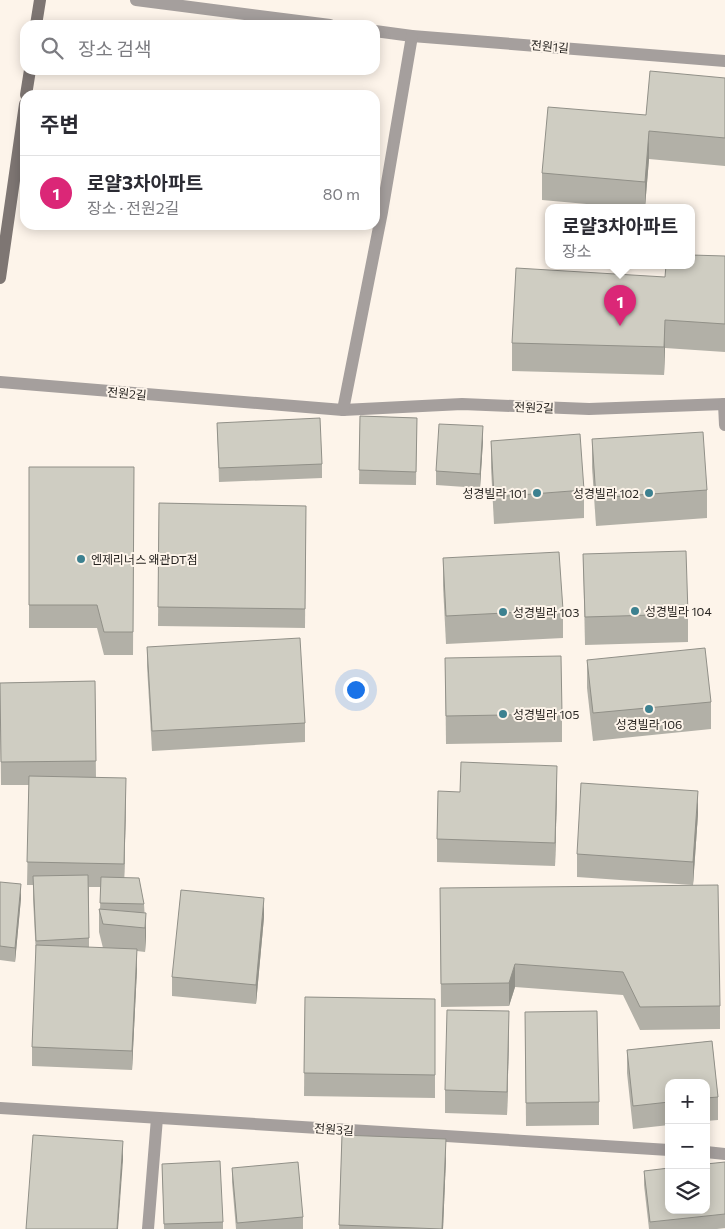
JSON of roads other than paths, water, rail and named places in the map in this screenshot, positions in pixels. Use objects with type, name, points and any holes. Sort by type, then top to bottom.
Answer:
[{"type":"street","points":[[37,20],[40,0]]},
{"type":"street","points":[[136,0],[291,20]]},
{"type":"street","name":"전원1길","points":[[380,32],[412,36],[725,61]]},
{"type":"street","points":[[380,222],[412,36]]},
{"type":"street","points":[[27,90],[29,75]]},
{"type":"street","points":[[0,278],[20,139]]},
{"type":"street","points":[[343,410],[378,230]]},
{"type":"street","name":"전원2길","points":[[0,382],[343,410],[462,404],[589,408],[724,404],[725,425]]},
{"type":"street","name":"전원3길","points":[[0,1108],[665,1150]]},
{"type":"street","points":[[148,1229],[157,1118]]},
{"type":"street","points":[[710,1152],[725,1154]]},
{"type":"place","name":"로얄3차아파트","points":[[620,326]]},
{"type":"place","name":"성경빌라 101","points":[[537,493]]},
{"type":"place","name":"성경빌라 102","points":[[649,493]]},
{"type":"place","name":"엔제리너스 왜관DT점","points":[[81,559]]},
{"type":"place","name":"성경빌라 104","points":[[635,611]]},
{"type":"place","name":"성경빌라 103","points":[[503,612]]},
{"type":"place","name":"성경빌라 106","points":[[649,709]]},
{"type":"place","name":"성경빌라 105","points":[[503,714]]}]
